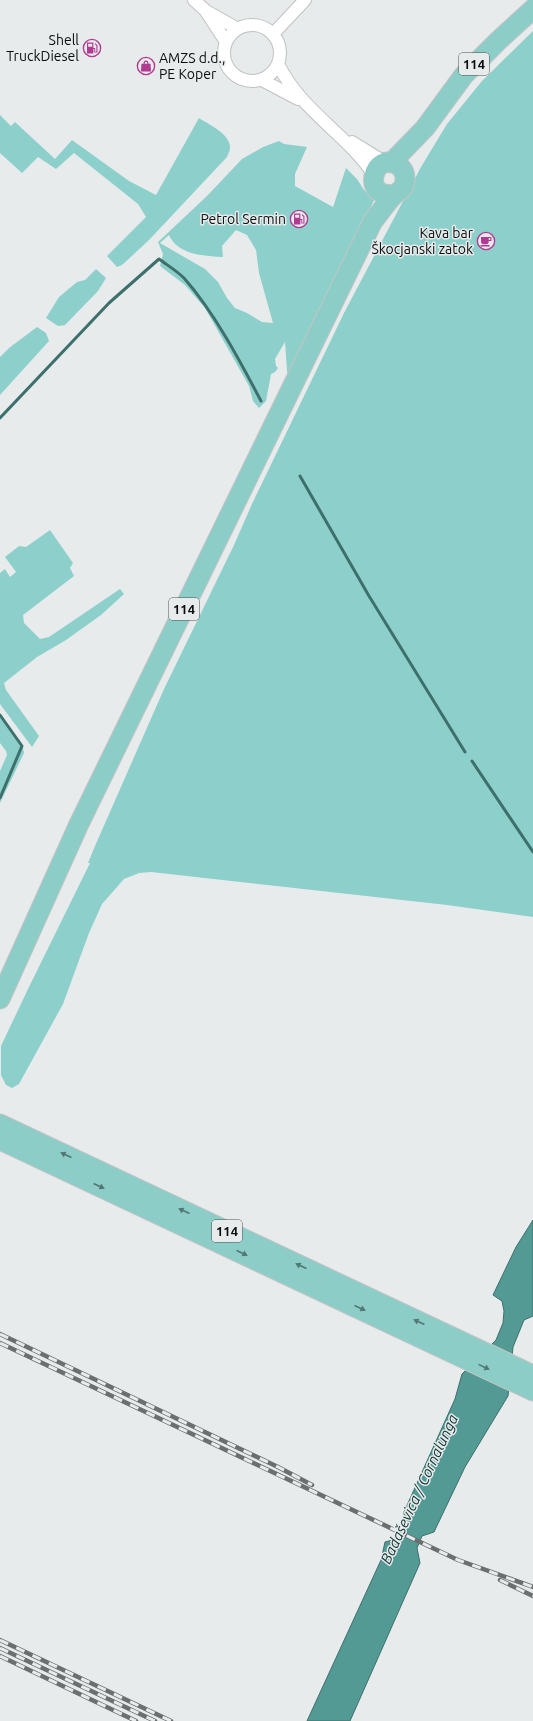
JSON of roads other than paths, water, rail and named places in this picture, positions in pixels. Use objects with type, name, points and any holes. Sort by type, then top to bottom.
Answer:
[{"type":"main road","name":"114","points":[[0,998],[79,824],[373,221],[386,173],[425,128],[464,74],[533,9]]},
{"type":"main road","name":"114","points":[[373,221],[395,194],[384,194],[386,173]]},
{"type":"main road","name":"114","points":[[0,1124],[528,1381]]},
{"type":"main road","name":"114","points":[[0,1140],[452,1344]]},
{"type":"street","points":[[194,0],[205,10],[238,29]]},
{"type":"street","points":[[272,34],[305,0]]},
{"type":"street","points":[[205,10],[226,42]]},
{"type":"street","points":[[244,26],[256,26],[268,30],[272,34],[280,48],[280,56],[278,64],[272,74],[262,80],[248,81],[242,80],[231,72],[225,61],[224,48],[231,34],[244,26]]},
{"type":"street","points":[[278,64],[289,84],[304,103],[362,160],[386,173]]},
{"type":"street","points":[[262,80],[304,103]]},
{"type":"street","points":[[334,131],[386,173]]},
{"type":"water","name":"Badaševica / Cornalunga","points":[[533,1220],[533,1316],[524,1320],[513,1347],[508,1396],[465,1467],[434,1532],[422,1536],[417,1548],[420,1563],[350,1721],[307,1721],[381,1560],[385,1542],[400,1538],[405,1526],[404,1512],[455,1399],[462,1374],[496,1340],[503,1323],[504,1311],[502,1301],[493,1295],[516,1247]]},
{"type":"waterway","points":[[0,418],[109,303],[159,259],[184,278],[206,306],[235,353],[261,401]]},
{"type":"waterway","points":[[300,476],[369,596],[465,752]]},
{"type":"waterway","points":[[0,715],[22,746],[0,798]]},
{"type":"waterway","points":[[472,761],[533,852]]},
{"type":"railway","points":[[0,1334],[278,1467],[312,1485]]},
{"type":"railway","points":[[0,1343],[458,1560],[533,1587]]},
{"type":"railway","points":[[500,1580],[533,1596]]},
{"type":"railway","points":[[0,1640],[171,1721]]},
{"type":"railway","points":[[0,1648],[155,1721]]},
{"type":"railway","points":[[0,1656],[136,1721]]},
{"type":"place","name":"Shell TruckDiesel","points":[[92,48]]},
{"type":"place","name":"AMZS d.d., PE Koper","points":[[146,66]]},
{"type":"place","name":"Petrol Sermin","points":[[299,219]]},
{"type":"place","name":"Kava bar Škocjanski zatok","points":[[486,241]]}]
